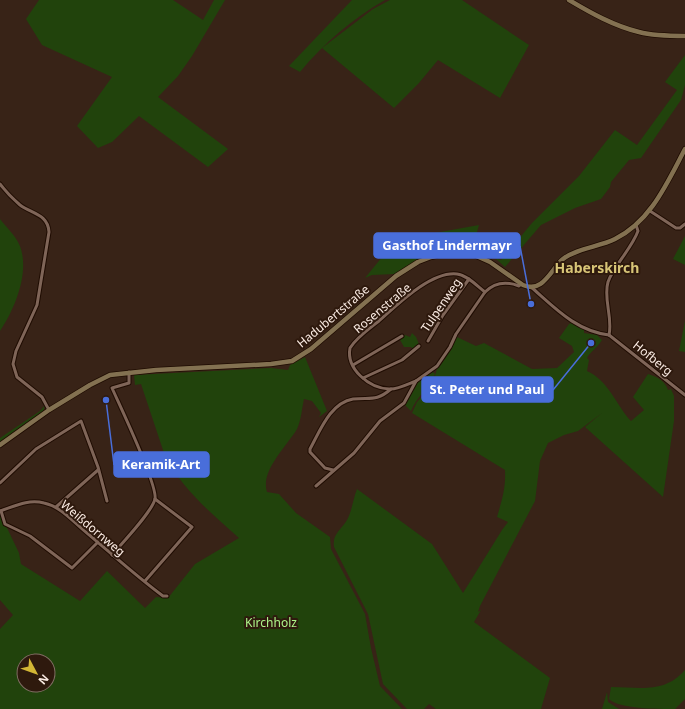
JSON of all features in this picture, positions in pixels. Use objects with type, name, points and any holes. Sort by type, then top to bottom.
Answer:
[{"type":"street","points":[[569,0],[612,23],[629,29],[658,35],[685,36]]},
{"type":"street","points":[[636,225],[638,231],[634,240],[608,281],[607,293],[610,320],[609,335],[585,329],[569,320],[531,287],[542,283],[549,278],[558,265],[569,255],[615,239],[636,225],[650,211],[685,149]]},
{"type":"street","points":[[0,184],[15,201],[24,208],[42,216],[48,224],[49,232],[37,305],[16,351],[13,364],[17,377],[42,397],[49,410]]},
{"type":"street","points":[[650,211],[676,228],[682,227],[685,224]]},
{"type":"street","name":"Hadubertstraße","points":[[0,445],[49,410],[100,379],[129,372],[272,364],[292,361],[311,349],[396,276],[418,262],[449,252],[467,253],[482,257],[521,284],[531,287]]},
{"type":"street","name":"Rosenstraße","points":[[353,365],[349,352],[351,346],[402,300],[431,281],[441,277],[457,274],[469,279],[485,292]]},
{"type":"street","name":"Tulpenweg","points":[[428,341],[443,315],[469,279]]},
{"type":"street","points":[[334,470],[325,468],[310,452],[310,449],[329,415],[350,400],[373,399],[383,396],[391,389],[416,381],[439,364],[456,334],[490,286],[499,283],[519,286],[521,284]]},
{"type":"street","name":"Hofberg","points":[[609,335],[685,395]]},
{"type":"street","points":[[391,389],[373,386],[363,378],[353,365],[402,336]]},
{"type":"street","name":"Tulpenweg","points":[[363,378],[402,360],[420,346]]},
{"type":"street","points":[[112,555],[150,508],[155,499],[149,473],[112,388],[129,383],[129,372]]},
{"type":"street","points":[[316,486],[354,453],[380,421],[404,403],[416,381]]},
{"type":"street","points":[[0,483],[36,449],[81,421],[107,501]]},
{"type":"street","points":[[56,507],[98,470]]},
{"type":"street","points":[[145,581],[192,527],[155,499]]},
{"type":"street","name":"Weißdornweg","points":[[0,511],[17,504],[32,501],[44,502],[56,507],[163,596],[167,596]]},
{"type":"street","points":[[0,511],[5,524],[30,536],[72,568],[98,542]]},
{"type":"green space","points":[[39,0],[173,0],[203,20],[214,0],[225,0],[192,56],[178,76],[158,97],[228,149],[208,167],[139,116],[112,142],[98,148],[77,126],[112,77],[42,45],[26,19]]},
{"type":"green space","points":[[352,0],[385,0],[361,15],[339,32],[309,61],[300,72],[289,66]]},
{"type":"green space","points":[[390,0],[462,0],[529,45],[500,98],[438,60],[419,83],[394,108],[322,48],[373,9]]},
{"type":"green space","points":[[685,55],[685,85],[681,100],[641,158],[629,160],[611,182],[610,187],[601,199],[575,208],[541,225],[505,267],[495,258],[501,260],[532,223],[579,176],[615,130],[637,145],[677,90],[665,82]]},
{"type":"green space","points":[[0,219],[13,234],[19,244],[23,265],[20,289],[16,301],[0,331]]},
{"type":"green space","points":[[479,225],[473,246],[470,250],[448,251],[395,274],[372,275],[365,278],[396,240]]},
{"type":"green space","points":[[685,236],[685,265],[673,259]]},
{"type":"green space","points":[[685,321],[685,352],[679,351]]},
{"type":"green space","points":[[571,323],[584,330],[584,333],[597,335],[602,340],[587,358],[589,360],[587,371],[595,375],[607,387],[631,421],[644,410],[633,397],[648,374],[661,380],[668,390],[671,389],[674,396],[674,421],[663,497],[585,427],[602,413],[578,431],[564,435],[548,443],[540,461],[535,501],[480,606],[478,612],[481,610],[474,622],[550,678],[541,709],[436,709],[429,704],[424,709],[407,709],[383,684],[368,614],[334,547],[334,539],[349,516],[357,489],[432,544],[463,593],[508,522],[497,517],[504,488],[505,470],[412,413],[417,402],[432,385],[438,366],[457,337],[476,346],[484,343],[532,369],[557,368],[574,352],[572,346],[559,338]]},
{"type":"green space","points":[[412,333],[416,337],[419,344],[414,350],[411,347],[404,347],[399,338],[405,335],[410,337]]},
{"type":"green space","name":"Kirchholz","points":[[305,357],[327,411],[319,417],[321,413],[312,401],[304,399],[297,429],[276,459],[267,476],[267,492],[279,494],[296,513],[330,537],[331,549],[365,614],[380,686],[402,709],[0,709],[0,629],[13,615],[0,600],[0,513],[19,553],[21,564],[80,601],[107,571],[145,608],[156,597],[168,598],[195,564],[239,538],[198,500],[180,480],[172,468],[165,456],[141,384],[135,385],[134,375],[271,368],[288,370],[290,365]]},
{"type":"green space","points":[[433,372],[435,374],[433,379],[416,401],[411,411],[405,405],[417,383]]},
{"type":"green space","points":[[45,405],[43,413],[0,442],[0,438],[40,411]]},
{"type":"green space","points":[[685,670],[685,699],[675,709],[630,707],[621,705],[609,699],[611,687],[651,688],[660,686],[677,678]]},
{"type":"green space","points":[[607,692],[608,702],[619,709],[602,709]]},
{"type":"place","name":"Gasthof Lindermayr","points":[[531,304]]},
{"type":"place","name":"St. Peter und Paul","points":[[591,343]]},
{"type":"place","name":"Keramik-Art","points":[[106,400]]},
{"type":"district","name":"Haberskirch","points":[[597,267]]}]
